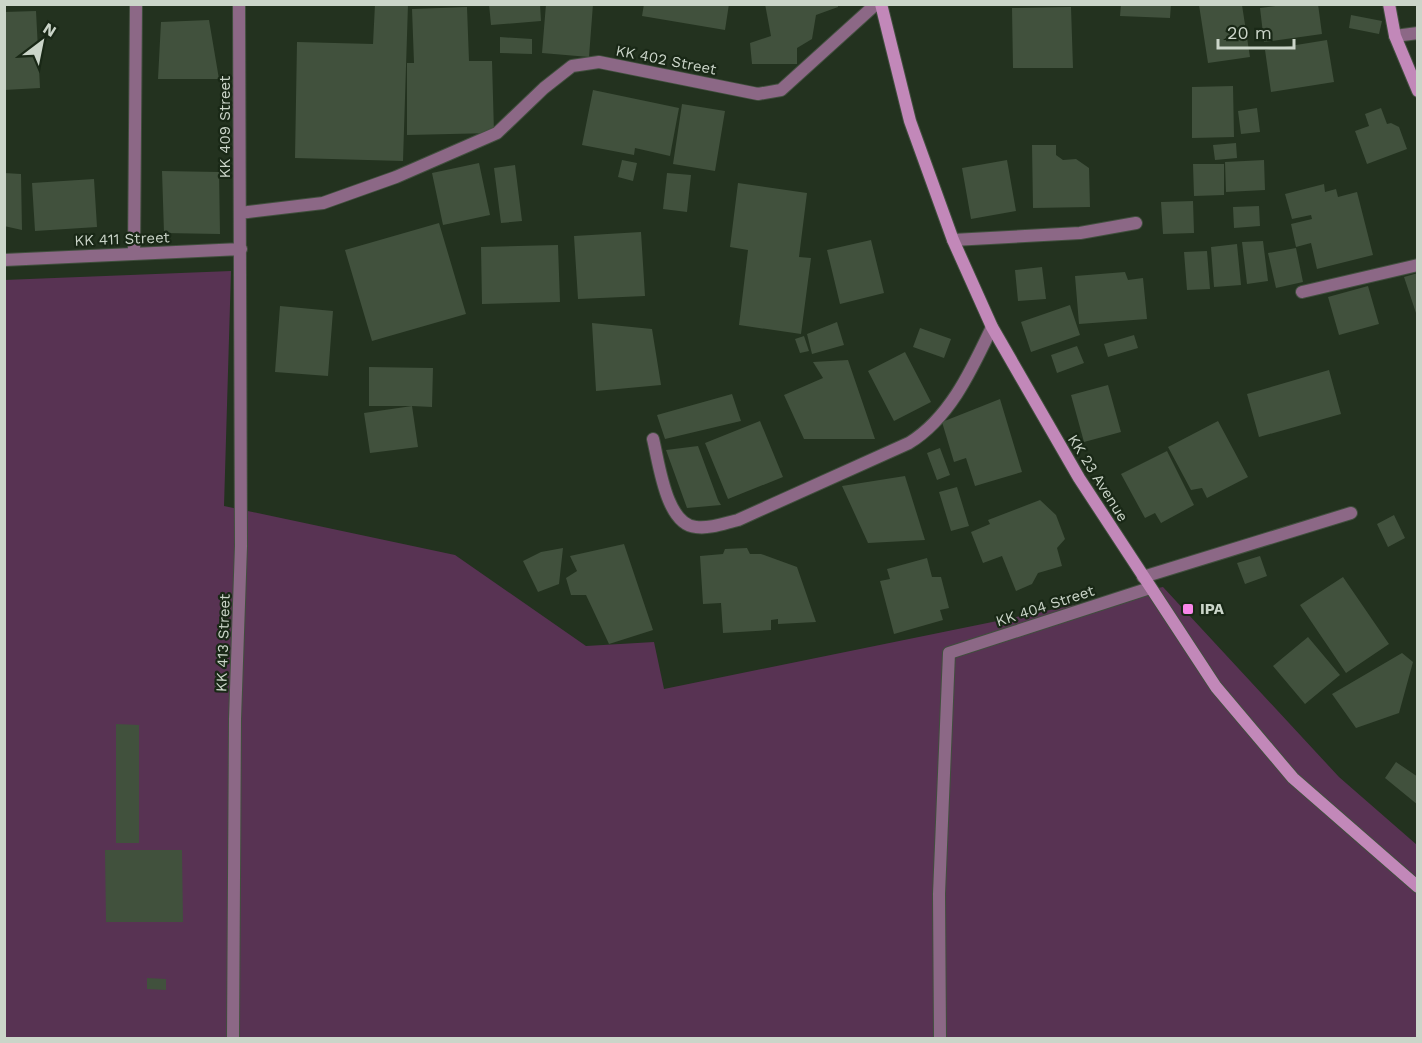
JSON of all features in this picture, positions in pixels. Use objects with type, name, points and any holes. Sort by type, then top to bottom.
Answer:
[{"type":"main road","name":"KK 23 Avenue","points":[[881,4],[910,121],[953,240],[992,327],[1079,478],[1216,687],[1293,778],[1418,887]]},
{"type":"main road","points":[[1389,4],[1395,36],[1418,91]]},
{"type":"street","points":[[134,254],[136,4]]},
{"type":"street","name":"KK 409 Street","points":[[239,4],[241,249]]},
{"type":"street","name":"KK 402 Street","points":[[240,213],[323,202],[396,177],[497,133],[544,88],[572,66],[599,62],[758,94],[781,90],[876,4]]},
{"type":"street","points":[[1395,36],[1418,33]]},
{"type":"street","points":[[953,240],[1080,233],[1136,223]]},
{"type":"street","name":"KK 411 Street","points":[[4,260],[241,249]]},
{"type":"street","name":"KK 413 Street","points":[[233,1038],[235,719],[241,546],[241,249]]},
{"type":"street","points":[[1302,292],[1418,265]]},
{"type":"street","points":[[653,438],[668,498],[680,520],[695,528],[738,520],[899,447],[928,430],[941,416],[974,365],[992,327]]},
{"type":"street","points":[[1143,577],[1351,513]]},
{"type":"street","name":"KK 404 Street","points":[[940,1038],[939,894],[949,653],[1150,588]]},
{"type":"shaded area","points":[[231,271],[224,506],[455,555],[586,646],[654,642],[664,689],[1163,587],[1339,777],[1417,845],[1417,1038],[5,1038],[4,280]]},
{"type":"building","points":[[375,4],[408,4],[403,161],[295,158],[297,42],[373,44]]},
{"type":"building","points":[[489,4],[540,4],[541,21],[491,25]]},
{"type":"building","points":[[546,4],[593,4],[589,57],[542,53]]},
{"type":"building","points":[[644,4],[729,4],[725,30],[642,16]]},
{"type":"building","points":[[765,4],[838,4],[838,7],[816,15],[812,39],[797,48],[797,64],[752,64],[750,43],[771,36]]},
{"type":"building","points":[[1121,4],[1171,4],[1170,18],[1120,16]]},
{"type":"building","points":[[1290,4],[1318,4],[1322,34],[1264,42],[1260,8]]},
{"type":"building","points":[[1199,5],[1242,5],[1250,57],[1208,63]]},
{"type":"building","points":[[467,7],[469,61],[492,61],[494,133],[407,135],[407,63],[414,63],[412,9]]},
{"type":"building","points":[[1071,7],[1073,68],[1013,68],[1012,8]]},
{"type":"building","points":[[36,11],[40,88],[4,90],[4,12]]},
{"type":"building","points":[[1351,15],[1382,21],[1379,34],[1349,28]]},
{"type":"building","points":[[209,20],[219,79],[158,79],[161,22]]},
{"type":"building","points":[[500,37],[532,39],[532,54],[500,53]]},
{"type":"building","points":[[1327,40],[1334,82],[1271,92],[1265,50]]},
{"type":"building","points":[[1233,86],[1234,137],[1192,138],[1192,87]]},
{"type":"building","points":[[593,90],[679,108],[670,156],[635,148],[634,155],[582,145]]},
{"type":"building","points":[[682,104],[725,111],[715,171],[673,164]]},
{"type":"building","points":[[1257,108],[1260,132],[1241,134],[1238,111]]},
{"type":"building","points":[[1381,108],[1387,124],[1391,123],[1399,127],[1407,149],[1367,164],[1355,131],[1369,126],[1365,114]]},
{"type":"building","points":[[1236,143],[1237,158],[1215,160],[1213,145]]},
{"type":"building","points":[[1032,145],[1056,145],[1056,155],[1063,160],[1076,159],[1089,168],[1090,207],[1033,208]]},
{"type":"building","points":[[622,160],[637,163],[633,181],[618,177]]},
{"type":"building","points":[[1007,160],[1016,211],[971,219],[962,168]]},
{"type":"building","points":[[1264,160],[1265,190],[1226,192],[1225,162]]},
{"type":"building","points":[[479,163],[490,215],[443,225],[432,173]]},
{"type":"building","points":[[1193,164],[1224,164],[1224,195],[1194,196]]},
{"type":"building","points":[[515,165],[522,221],[501,223],[494,168]]},
{"type":"building","points":[[162,171],[219,172],[220,234],[164,233]]},
{"type":"building","points":[[4,173],[21,174],[22,230],[4,226]]},
{"type":"building","points":[[667,173],[691,175],[687,212],[663,209]]},
{"type":"building","points":[[94,179],[97,227],[35,231],[32,183]]},
{"type":"building","points":[[738,183],[807,193],[799,257],[811,258],[801,334],[739,325],[748,250],[730,247]]},
{"type":"building","points":[[1324,184],[1325,192],[1336,189],[1338,197],[1357,192],[1373,255],[1317,269],[1311,243],[1296,247],[1291,224],[1312,219],[1311,215],[1292,219],[1285,194]]},
{"type":"building","points":[[1193,201],[1194,233],[1163,234],[1161,202]]},
{"type":"building","points":[[1259,206],[1260,226],[1234,228],[1233,207]]},
{"type":"building","points":[[439,223],[466,314],[372,341],[345,250]]},
{"type":"building","points":[[641,232],[645,296],[578,299],[574,236]]},
{"type":"building","points":[[871,240],[884,293],[840,304],[827,250]]},
{"type":"building","points":[[1263,241],[1268,281],[1247,284],[1242,242]]},
{"type":"building","points":[[1237,244],[1241,285],[1214,287],[1211,247]]},
{"type":"building","points":[[558,245],[560,302],[482,304],[481,247]]},
{"type":"building","points":[[1296,248],[1303,282],[1276,288],[1268,253]]},
{"type":"building","points":[[1207,251],[1210,289],[1187,290],[1184,252]]},
{"type":"building","points":[[1042,267],[1046,299],[1018,301],[1015,270]]},
{"type":"building","points":[[1125,272],[1128,280],[1143,278],[1147,319],[1079,324],[1075,276]]},
{"type":"building","points":[[1418,273],[1418,316],[1417,316],[1404,277]]},
{"type":"building","points":[[1368,286],[1379,324],[1339,335],[1328,297]]},
{"type":"building","points":[[1070,305],[1080,335],[1031,352],[1021,322]]},
{"type":"building","points":[[280,306],[333,311],[328,376],[275,372]]},
{"type":"building","points":[[837,322],[844,345],[812,354],[807,334]]},
{"type":"building","points":[[592,323],[652,329],[661,385],[596,391]]},
{"type":"building","points":[[920,328],[951,339],[944,358],[913,347]]},
{"type":"building","points":[[1134,335],[1138,348],[1108,357],[1104,344]]},
{"type":"building","points":[[804,336],[809,351],[800,353],[795,339]]},
{"type":"building","points":[[1077,346],[1084,363],[1057,373],[1051,355]]},
{"type":"building","points":[[905,352],[931,402],[894,421],[868,371]]},
{"type":"building","points":[[848,360],[875,439],[804,439],[784,395],[823,378],[813,362]]},
{"type":"building","points":[[369,367],[433,368],[432,407],[369,406]]},
{"type":"building","points":[[1329,370],[1341,414],[1259,437],[1247,394]]},
{"type":"building","points":[[1108,385],[1121,432],[1084,442],[1071,395]]},
{"type":"building","points":[[732,394],[741,421],[665,439],[657,415]]},
{"type":"building","points":[[1000,399],[1022,472],[975,486],[966,458],[954,462],[942,422]]},
{"type":"building","points":[[412,406],[418,447],[370,453],[364,413]]},
{"type":"building","points":[[760,421],[783,477],[728,499],[705,443]]},
{"type":"building","points":[[1218,421],[1248,477],[1207,498],[1202,488],[1191,490],[1168,447]]},
{"type":"building","points":[[698,446],[721,505],[687,508],[666,450]]},
{"type":"building","points":[[940,448],[950,475],[937,480],[927,453]]},
{"type":"building","points":[[1167,451],[1194,505],[1161,523],[1155,513],[1145,518],[1121,474]]},
{"type":"building","points":[[905,476],[925,540],[868,543],[842,486]]},
{"type":"building","points":[[957,487],[969,526],[951,531],[939,492]]},
{"type":"building","points":[[1040,500],[1056,515],[1065,539],[1057,548],[1062,566],[1038,573],[1032,584],[1016,591],[1002,556],[983,563],[971,532],[990,524],[988,520]]},
{"type":"building","points":[[1394,515],[1405,538],[1388,547],[1377,524]]},
{"type":"building","points":[[624,544],[653,630],[609,644],[586,595],[571,595],[566,578],[577,571],[570,556]]},
{"type":"building","points":[[563,548],[559,584],[538,592],[523,561],[541,552]]},
{"type":"building","points":[[747,548],[750,554],[761,554],[797,567],[816,622],[778,624],[778,619],[771,620],[771,630],[723,633],[721,603],[703,604],[700,556],[723,554],[725,549]]},
{"type":"building","points":[[1260,556],[1267,576],[1245,584],[1237,563]]},
{"type":"building","points":[[927,558],[932,577],[941,577],[949,608],[940,610],[943,620],[894,634],[880,581],[890,579],[887,569]]},
{"type":"building","points":[[1343,577],[1389,644],[1346,673],[1300,605]]},
{"type":"building","points":[[1308,637],[1340,675],[1305,704],[1273,666]]},
{"type":"building","points":[[1402,653],[1413,662],[1399,713],[1356,728],[1332,694]]},
{"type":"building","points":[[116,724],[139,725],[139,843],[116,843]]},
{"type":"building","points":[[1396,762],[1418,777],[1418,805],[1385,778]]},
{"type":"building","points":[[105,850],[182,850],[183,922],[106,922]]},
{"type":"building","points":[[147,978],[166,979],[166,990],[147,989]]},
{"type":"place","name":"IPA","points":[[1188,609]]}]
